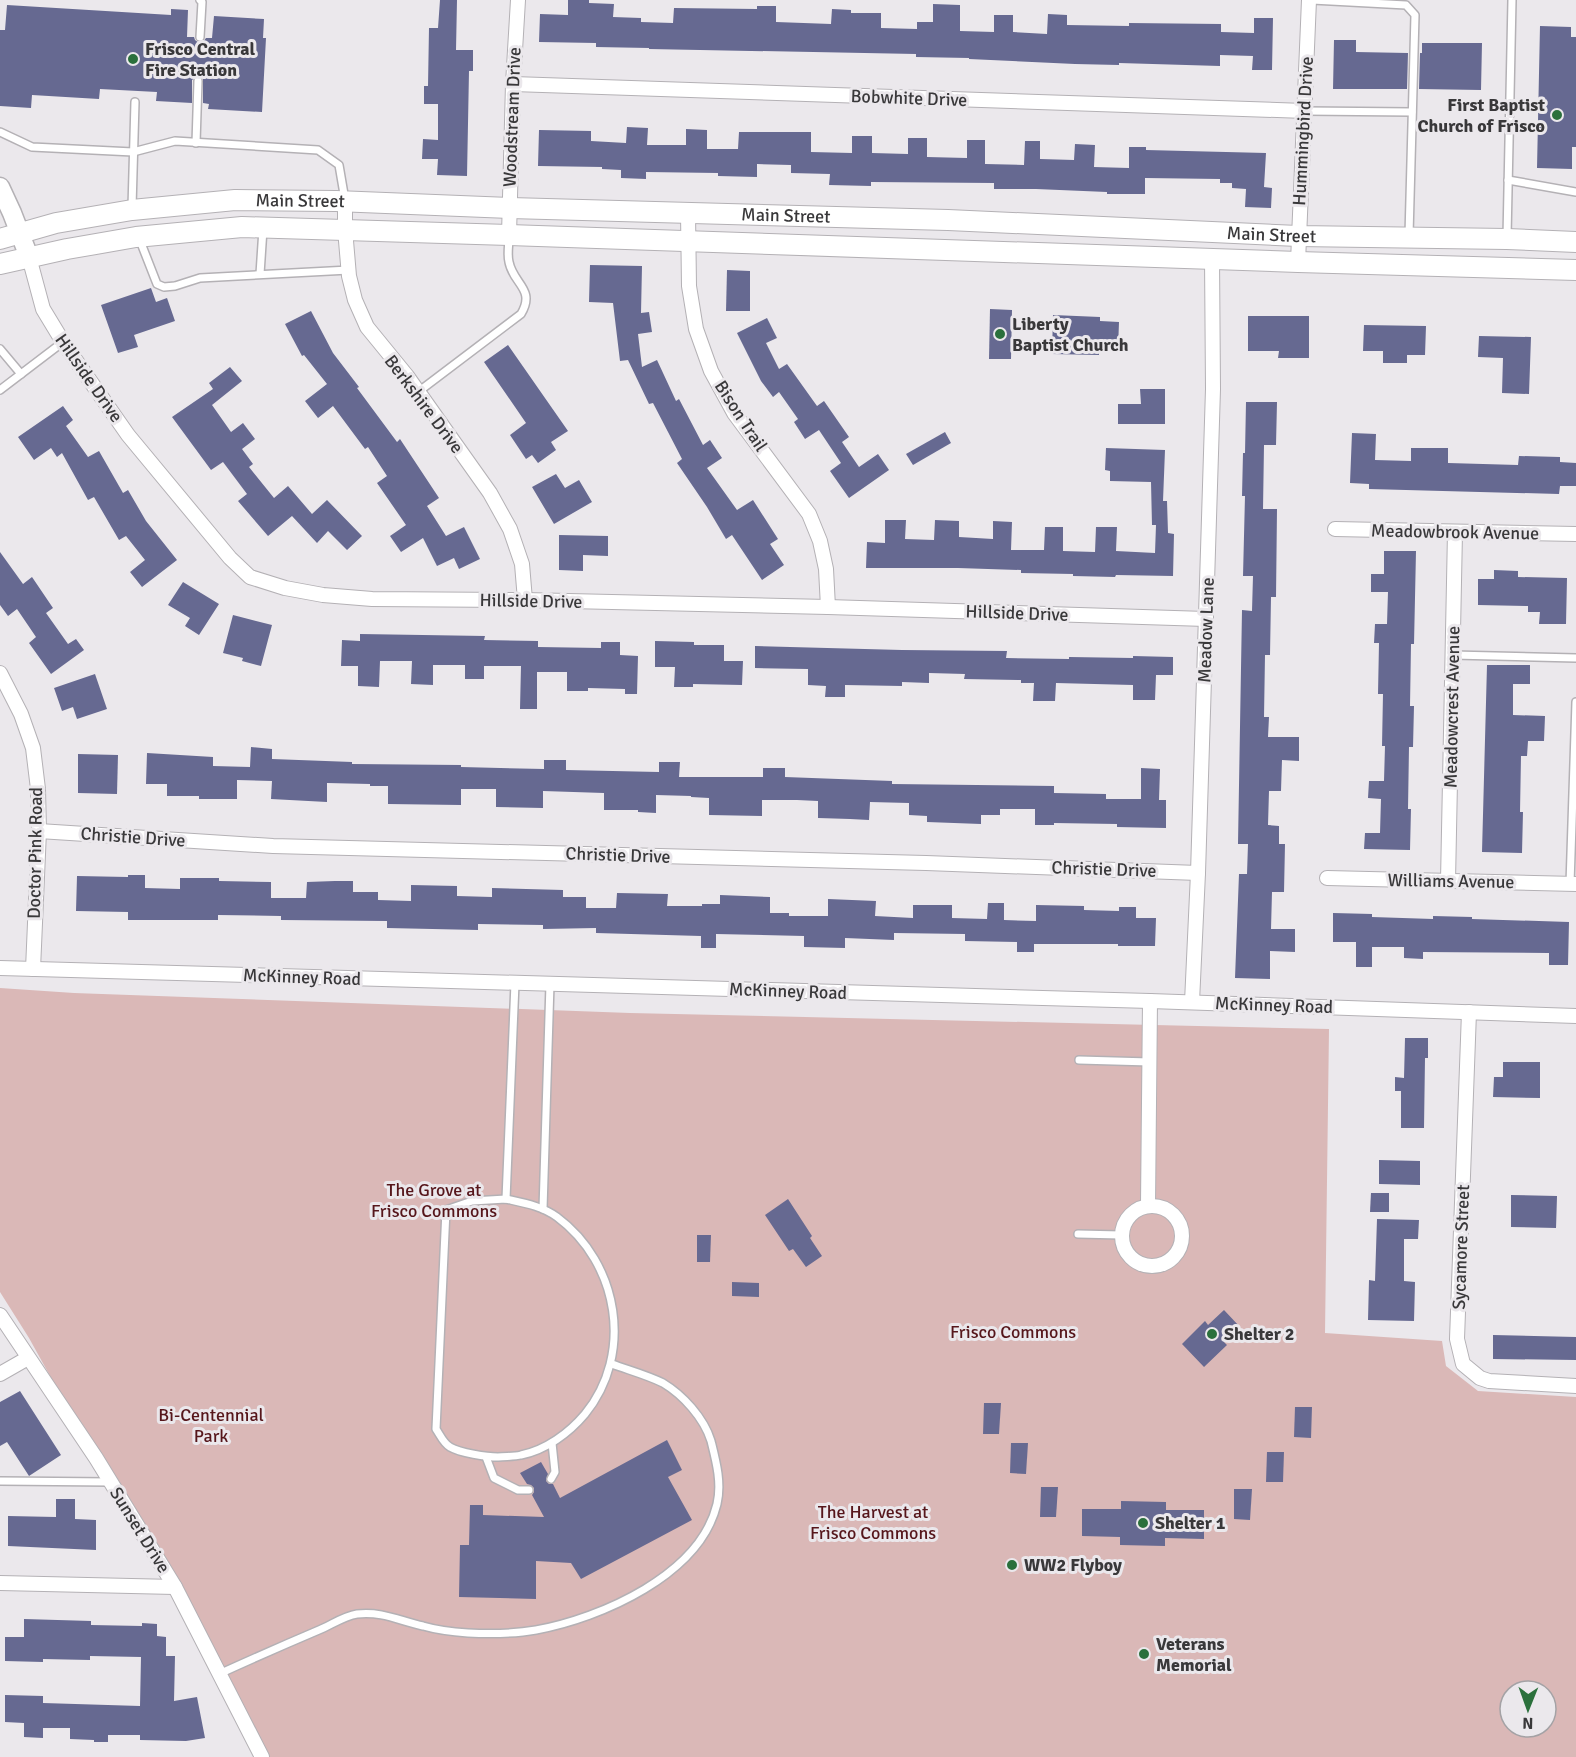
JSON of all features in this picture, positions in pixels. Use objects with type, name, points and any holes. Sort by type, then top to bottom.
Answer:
[{"type":"main road","name":"Main Street","points":[[0,239],[56,223],[132,210],[236,200],[345,201],[510,208],[948,220],[1298,236],[1576,242]]},
{"type":"main road","points":[[948,220],[948,250]]},
{"type":"main road","name":"Main Street","points":[[0,264],[67,249],[139,237],[242,227],[1576,270]]},
{"type":"main road","points":[[1506,267],[1508,239]]},
{"type":"street","name":"Woodstream Drive","points":[[509,234],[518,0]]},
{"type":"street","name":"Hummingbird Drive","points":[[1298,262],[1310,0]]},
{"type":"street","name":"Bobwhite Drive","points":[[513,84],[1305,111]]},
{"type":"street","points":[[0,187],[29,257]]},
{"type":"street","name":"Berkshire Drive","points":[[345,201],[349,270],[355,300],[367,327],[418,392],[490,493],[510,529],[522,564],[525,600]]},
{"type":"street","name":"Bison Trail","points":[[688,213],[688,286],[696,329],[711,371],[734,413],[809,514],[820,541],[826,569],[828,607]]},
{"type":"street","name":"Hillside Drive","points":[[29,257],[43,309],[63,342],[129,435],[230,558],[250,577],[285,588],[323,595],[372,599],[828,607],[1206,620]]},
{"type":"street","name":"Meadow Lane","points":[[1192,1002],[1213,389],[1212,258]]},
{"type":"street","name":"Meadowbrook Avenue","points":[[1335,529],[1576,534]]},
{"type":"street","name":"Meadowcrest Avenue","points":[[1448,881],[1455,532]]},
{"type":"street","name":"Doctor Pink Road","points":[[0,674],[21,714],[33,748],[38,789],[39,831],[33,969]]},
{"type":"street","name":"Christie Drive","points":[[39,831],[273,846],[890,862],[1198,873]]},
{"type":"street","name":"Williams Avenue","points":[[1327,878],[1573,884]]},
{"type":"street","name":"McKinney Road","points":[[0,968],[1192,1002],[1576,1016]]},
{"type":"street","points":[[1148,1205],[1150,1001]]},
{"type":"street","name":"Sycamore Street","points":[[1469,1012],[1457,1339],[1463,1364],[1480,1378],[1489,1382],[1576,1386]]},
{"type":"street","points":[[1148,1205],[1163,1208],[1175,1216],[1182,1238],[1172,1258],[1151,1266],[1137,1262],[1126,1251],[1121,1235],[1128,1216],[1148,1205]]},
{"type":"street","name":"Sunset Drive","points":[[0,1315],[111,1482],[175,1587],[262,1757]]},
{"type":"street","points":[[0,1374],[28,1358]]},
{"type":"street","points":[[0,1582],[175,1587]]},
{"type":"lane","points":[[200,0],[202,2],[200,37]]},
{"type":"lane","points":[[1310,0],[1406,5],[1415,15],[1409,237]]},
{"type":"lane","points":[[1508,239],[1512,0]]},
{"type":"lane","points":[[196,143],[198,81]]},
{"type":"lane","points":[[132,210],[135,102]]},
{"type":"lane","points":[[1305,111],[1412,112]]},
{"type":"lane","points":[[0,132],[32,147],[133,152],[176,141],[318,150],[339,165],[345,201]]},
{"type":"lane","points":[[1508,180],[1576,192]]},
{"type":"lane","points":[[260,274],[263,228]]},
{"type":"lane","points":[[418,392],[521,314],[526,306],[527,296],[509,263],[509,234]]},
{"type":"lane","points":[[139,237],[157,284],[164,287],[201,278],[349,270]]},
{"type":"lane","points":[[0,390],[63,342]]},
{"type":"lane","points":[[0,349],[21,374]]},
{"type":"lane","points":[[1453,655],[1576,658]]},
{"type":"lane","points":[[1573,884],[1576,702]]},
{"type":"lane","points":[[506,1198],[515,983]]},
{"type":"lane","points":[[543,1209],[550,984]]},
{"type":"lane","points":[[1079,1060],[1150,1062]]},
{"type":"lane","points":[[506,1198],[543,1209],[558,1218],[583,1242],[604,1274],[614,1323],[612,1364],[604,1385],[575,1426],[552,1443],[521,1455],[486,1457],[449,1447],[436,1429],[446,1210],[472,1202],[506,1198]]},
{"type":"lane","points":[[1077,1234],[1121,1235]]},
{"type":"lane","points":[[219,1674],[356,1614],[384,1614],[423,1626],[467,1633],[536,1630],[583,1617],[620,1603],[661,1580],[687,1557],[706,1532],[717,1504],[719,1482],[716,1458],[709,1437],[697,1415],[679,1395],[662,1383],[612,1364]]},
{"type":"lane","points":[[551,1479],[555,1472],[552,1443]]},
{"type":"lane","points":[[486,1457],[494,1478],[518,1490],[530,1490]]},
{"type":"lane","points":[[0,1481],[111,1482]]},
{"type":"green space","points":[[0,988],[74,993],[630,1013],[1329,1029],[1325,1333],[1442,1341],[1446,1366],[1478,1391],[1576,1397],[1576,1757],[261,1757],[29,1338],[0,1292]]},
{"type":"building","points":[[440,0],[457,0],[456,50],[473,50],[473,71],[469,71],[467,176],[437,175],[438,159],[422,159],[423,139],[438,140],[438,104],[424,104],[424,86],[428,86],[429,28],[438,28]]},
{"type":"building","points":[[568,0],[589,0],[589,3],[614,4],[613,17],[641,18],[641,22],[673,23],[674,8],[757,9],[757,6],[776,6],[776,22],[831,24],[832,9],[851,10],[851,13],[881,13],[881,28],[917,29],[917,22],[933,22],[933,4],[960,5],[960,31],[994,32],[994,15],[1013,15],[1013,32],[1047,34],[1048,14],[1067,15],[1067,25],[1221,24],[1221,32],[1254,33],[1254,18],[1273,18],[1272,70],[1252,70],[1253,56],[1220,55],[1220,66],[1119,63],[1119,65],[916,57],[916,54],[649,49],[596,47],[596,43],[539,42],[540,14],[568,15]]},
{"type":"building","name":"Frisco Central Fire Station","points":[[7,5],[171,15],[171,9],[188,10],[187,37],[194,37],[199,43],[206,38],[212,38],[214,16],[264,19],[263,38],[266,38],[262,112],[208,109],[209,104],[203,103],[203,79],[198,75],[192,80],[192,103],[156,101],[157,92],[100,89],[99,99],[32,95],[31,108],[0,106],[0,30],[5,30]]},
{"type":"building","name":"First Baptist Church of Frisco","points":[[1540,26],[1571,27],[1571,37],[1576,37],[1576,147],[1572,147],[1572,169],[1537,168]]},
{"type":"building","points":[[1334,40],[1356,40],[1356,52],[1408,53],[1407,89],[1333,89]]},
{"type":"building","points":[[1422,43],[1482,43],[1481,90],[1419,89]]},
{"type":"building","points":[[627,127],[648,128],[647,145],[686,145],[686,129],[707,130],[707,149],[738,149],[739,132],[811,132],[811,152],[852,153],[852,136],[872,136],[872,153],[908,154],[908,138],[927,138],[927,157],[967,158],[967,140],[985,140],[985,164],[1024,165],[1025,141],[1040,141],[1040,159],[1074,160],[1075,144],[1095,145],[1094,167],[1129,168],[1129,147],[1146,147],[1146,150],[1266,153],[1264,187],[1272,188],[1271,208],[1245,207],[1246,189],[1232,188],[1232,183],[1220,183],[1220,179],[1145,178],[1145,194],[1107,194],[1107,192],[994,189],[994,183],[871,182],[871,186],[829,185],[830,174],[791,173],[791,165],[757,164],[757,177],[718,176],[718,173],[646,172],[646,179],[621,178],[621,170],[602,169],[602,167],[538,166],[539,130],[591,131],[591,141],[626,143]]},
{"type":"building","points":[[590,265],[642,266],[641,313],[649,312],[652,332],[638,334],[642,367],[657,360],[676,401],[679,399],[703,445],[710,440],[722,458],[707,468],[737,510],[753,500],[778,539],[770,544],[784,565],[762,580],[732,535],[726,539],[677,463],[682,459],[653,403],[649,404],[628,360],[620,361],[613,303],[589,302]]},
{"type":"building","points":[[727,270],[750,271],[750,311],[726,311]]},
{"type":"building","points":[[151,288],[156,302],[167,298],[175,321],[134,335],[138,347],[118,353],[101,305]]},
{"type":"building","name":"Liberty Baptist Church","points":[[990,309],[1012,310],[1011,359],[989,359]]},
{"type":"building","points":[[311,311],[333,353],[397,442],[400,439],[439,498],[427,506],[446,536],[464,527],[480,559],[459,569],[454,558],[437,566],[423,538],[401,552],[390,536],[406,525],[377,483],[387,476],[368,447],[365,449],[333,406],[318,418],[305,401],[327,384],[304,355],[302,356],[285,324]]},
{"type":"building","points":[[1053,315],[1100,317],[1100,321],[1119,322],[1118,349],[1099,349],[1099,355],[1052,354]]},
{"type":"building","points":[[1248,316],[1309,316],[1309,358],[1278,358],[1279,351],[1248,351]]},
{"type":"building","points":[[767,318],[777,338],[766,343],[779,369],[787,364],[817,406],[824,401],[849,437],[842,442],[859,467],[878,454],[889,470],[849,498],[830,471],[841,463],[819,430],[805,439],[794,422],[798,419],[779,392],[773,397],[761,381],[737,333]]},
{"type":"building","points":[[1364,325],[1426,326],[1425,355],[1407,355],[1407,363],[1383,363],[1383,351],[1363,351]]},
{"type":"building","points":[[1479,336],[1531,337],[1529,394],[1502,393],[1503,358],[1478,357]]},
{"type":"building","points":[[508,345],[568,431],[551,442],[556,450],[538,463],[532,455],[526,459],[510,435],[526,423],[484,362]]},
{"type":"building","points":[[230,367],[242,381],[212,405],[231,432],[243,423],[255,439],[242,449],[253,464],[249,467],[274,498],[288,486],[312,514],[327,500],[362,536],[347,550],[328,531],[317,543],[292,516],[268,536],[238,501],[247,494],[223,462],[211,470],[172,417],[213,389],[209,383]]},
{"type":"building","points":[[1140,389],[1165,389],[1165,424],[1118,424],[1118,404],[1141,404]]},
{"type":"building","points":[[1246,402],[1277,402],[1276,445],[1264,445],[1263,509],[1277,509],[1276,597],[1271,597],[1270,655],[1265,655],[1264,717],[1269,717],[1268,737],[1299,737],[1299,761],[1282,760],[1281,791],[1269,791],[1268,825],[1279,826],[1279,844],[1285,844],[1284,892],[1272,892],[1271,929],[1295,929],[1295,952],[1270,951],[1270,979],[1235,978],[1239,874],[1247,874],[1248,844],[1238,844],[1242,610],[1252,611],[1253,576],[1243,576],[1245,496],[1242,496]]},
{"type":"building","points":[[63,406],[73,420],[66,426],[88,457],[99,451],[123,493],[128,490],[146,521],[177,560],[142,587],[130,572],[145,560],[126,536],[119,540],[94,497],[88,500],[62,453],[57,457],[51,448],[34,460],[18,437]]},
{"type":"building","points":[[945,432],[951,443],[913,465],[906,454]]},
{"type":"building","points":[[1352,433],[1376,434],[1375,460],[1411,461],[1411,448],[1448,448],[1448,463],[1518,465],[1519,456],[1560,457],[1560,462],[1576,463],[1576,486],[1560,486],[1559,494],[1369,489],[1369,484],[1350,483]]},
{"type":"building","points":[[1106,448],[1165,450],[1163,501],[1167,501],[1168,533],[1174,534],[1173,576],[1073,576],[1073,574],[1021,573],[1021,570],[866,568],[867,542],[885,543],[885,520],[906,520],[905,539],[934,540],[935,520],[959,521],[959,537],[993,539],[993,521],[1012,522],[1011,550],[1044,550],[1045,527],[1063,527],[1063,551],[1095,552],[1096,527],[1117,527],[1116,551],[1155,553],[1156,525],[1152,525],[1151,482],[1110,481],[1110,471],[1105,470]]},
{"type":"building","points":[[556,474],[565,488],[579,480],[592,502],[554,524],[532,487]]},
{"type":"building","points":[[559,535],[608,536],[608,556],[583,555],[583,571],[559,570]]},
{"type":"building","points":[[1384,551],[1416,551],[1414,644],[1411,644],[1410,706],[1414,706],[1413,747],[1409,747],[1410,850],[1364,849],[1365,833],[1380,833],[1381,799],[1368,798],[1369,781],[1384,781],[1383,694],[1378,694],[1379,643],[1374,643],[1375,624],[1387,624],[1388,592],[1371,592],[1371,574],[1384,574]]},
{"type":"building","points":[[0,552],[23,584],[32,577],[53,608],[46,613],[68,644],[76,639],[84,650],[51,674],[29,643],[36,637],[17,609],[8,616],[0,605]]},
{"type":"building","points":[[1494,570],[1518,571],[1518,577],[1567,578],[1566,624],[1539,624],[1540,612],[1528,612],[1528,606],[1478,605],[1478,579],[1494,579]]},
{"type":"building","points":[[183,582],[219,604],[199,635],[185,626],[190,618],[168,605]]},
{"type":"building","points":[[233,615],[272,625],[261,666],[223,653]]},
{"type":"building","points":[[360,634],[485,636],[484,640],[538,641],[538,647],[601,648],[601,642],[620,642],[620,655],[638,656],[637,694],[625,694],[625,689],[588,688],[588,691],[567,691],[567,672],[537,672],[537,709],[520,709],[521,666],[484,666],[484,679],[465,679],[465,665],[433,665],[433,685],[411,684],[412,661],[380,661],[379,687],[358,686],[358,666],[341,666],[342,640],[360,641]]},
{"type":"building","points":[[655,641],[724,645],[724,661],[743,661],[742,685],[693,684],[693,687],[674,687],[675,667],[655,667]]},
{"type":"building","points":[[755,646],[1007,651],[1006,658],[1173,657],[1173,675],[1156,675],[1155,700],[1133,700],[1133,685],[1056,683],[1055,701],[1033,701],[1034,683],[1021,683],[1021,680],[964,679],[965,674],[929,673],[929,683],[902,682],[902,686],[845,685],[845,697],[825,697],[826,686],[808,685],[808,669],[755,668]]},
{"type":"building","points":[[1487,665],[1530,665],[1530,684],[1513,684],[1513,715],[1545,716],[1544,741],[1528,741],[1527,756],[1521,756],[1522,853],[1482,852]]},
{"type":"building","points":[[95,674],[107,709],[77,719],[73,707],[62,711],[54,688]]},
{"type":"building","points":[[251,747],[272,749],[272,759],[352,762],[352,764],[461,765],[461,767],[544,769],[544,760],[566,760],[566,770],[659,772],[659,762],[680,762],[679,777],[763,777],[763,768],[785,768],[785,777],[892,781],[892,784],[1054,786],[1054,793],[1106,794],[1106,799],[1141,799],[1141,768],[1160,769],[1159,800],[1166,800],[1166,828],[1117,827],[1117,824],[1035,825],[1035,809],[1000,809],[1000,815],[981,815],[981,824],[927,822],[927,816],[909,815],[909,803],[870,802],[869,820],[818,818],[818,801],[762,800],[762,816],[709,815],[709,798],[691,796],[656,795],[656,813],[638,812],[638,810],[604,810],[604,793],[543,791],[543,808],[496,807],[496,789],[461,789],[461,805],[388,804],[388,786],[370,786],[370,784],[327,783],[327,802],[271,799],[272,781],[237,780],[237,799],[167,796],[167,784],[146,784],[147,753],[213,757],[213,766],[250,767]]},
{"type":"building","points":[[78,754],[118,755],[117,794],[78,793]]},
{"type":"building","points":[[128,875],[145,875],[145,888],[180,889],[180,878],[271,882],[271,898],[306,898],[307,882],[335,881],[353,881],[353,892],[378,892],[378,900],[411,901],[411,885],[457,886],[457,896],[492,897],[492,888],[563,890],[563,897],[586,897],[586,908],[616,908],[617,893],[668,894],[667,906],[720,904],[720,895],[770,897],[770,913],[789,913],[789,916],[828,916],[828,899],[876,901],[875,916],[913,918],[913,905],[952,905],[952,918],[987,919],[988,903],[1004,903],[1004,920],[1036,921],[1036,905],[1084,906],[1084,910],[1119,911],[1119,907],[1136,907],[1136,918],[1156,918],[1155,946],[1034,944],[1034,952],[1017,952],[1017,942],[965,941],[965,934],[894,933],[894,940],[845,938],[845,948],[804,947],[804,936],[716,934],[716,948],[701,948],[701,936],[596,933],[596,928],[543,929],[543,925],[478,924],[478,930],[387,928],[387,921],[281,920],[281,916],[218,915],[218,920],[128,920],[128,912],[76,911],[77,876],[128,877]]},
{"type":"building","points":[[1333,913],[1372,914],[1372,917],[1433,919],[1433,916],[1569,922],[1568,965],[1549,965],[1549,953],[1423,952],[1423,959],[1404,958],[1404,947],[1372,947],[1372,967],[1356,967],[1356,942],[1333,942]]},
{"type":"building","points":[[1405,1038],[1428,1038],[1428,1058],[1425,1058],[1424,1128],[1401,1128],[1401,1091],[1395,1091],[1395,1077],[1404,1078]]},
{"type":"building","points":[[1503,1062],[1540,1062],[1540,1098],[1493,1097],[1494,1077],[1503,1077]]},
{"type":"building","points":[[1379,1160],[1420,1161],[1420,1185],[1379,1184]]},
{"type":"building","points":[[1371,1193],[1389,1193],[1389,1212],[1370,1212]]},
{"type":"building","points":[[1511,1195],[1557,1196],[1556,1228],[1511,1227]]},
{"type":"building","points":[[788,1199],[822,1256],[806,1267],[793,1249],[789,1251],[765,1215]]},
{"type":"building","points":[[1377,1219],[1419,1220],[1418,1239],[1404,1239],[1404,1281],[1415,1282],[1414,1321],[1368,1320],[1369,1280],[1375,1281]]},
{"type":"building","points":[[697,1235],[711,1235],[710,1262],[697,1262]]},
{"type":"building","points":[[732,1282],[759,1283],[759,1297],[732,1296]]},
{"type":"building","name":"Shelter 2","points":[[1224,1310],[1240,1327],[1224,1342],[1227,1345],[1204,1367],[1182,1344],[1205,1321],[1208,1325]]},
{"type":"building","points":[[1493,1335],[1576,1337],[1576,1360],[1493,1359]]},
{"type":"building","points":[[20,1391],[61,1455],[29,1476],[7,1442],[0,1446],[0,1402]]},
{"type":"building","points":[[984,1403],[1001,1403],[999,1434],[983,1434]]},
{"type":"building","points":[[1295,1407],[1312,1407],[1311,1438],[1294,1437]]},
{"type":"building","points":[[667,1440],[682,1470],[668,1477],[692,1520],[581,1579],[571,1563],[536,1561],[536,1599],[459,1597],[460,1545],[469,1545],[470,1505],[483,1505],[483,1515],[544,1517],[532,1495],[534,1488],[527,1484],[520,1473],[541,1462],[548,1474],[546,1481],[553,1484],[560,1498]]},
{"type":"building","points":[[1011,1443],[1028,1443],[1026,1474],[1010,1473]]},
{"type":"building","points":[[1267,1452],[1284,1452],[1283,1482],[1266,1482]]},
{"type":"building","points":[[1041,1487],[1058,1487],[1056,1517],[1040,1517]]},
{"type":"building","points":[[1234,1489],[1252,1489],[1250,1520],[1234,1519]]},
{"type":"building","points":[[56,1499],[75,1499],[75,1519],[96,1520],[96,1550],[8,1546],[8,1516],[56,1517]]},
{"type":"building","name":"Shelter 1","points":[[1121,1501],[1166,1502],[1166,1510],[1204,1510],[1204,1539],[1165,1538],[1165,1546],[1120,1545],[1120,1537],[1082,1536],[1082,1509],[1121,1509]]},
{"type":"building","points":[[24,1619],[91,1621],[91,1625],[157,1624],[157,1636],[166,1637],[166,1656],[175,1656],[174,1701],[197,1697],[205,1738],[186,1741],[140,1740],[140,1735],[108,1735],[108,1742],[94,1742],[94,1740],[70,1739],[70,1728],[43,1728],[43,1738],[24,1737],[24,1723],[5,1722],[5,1695],[43,1696],[43,1703],[140,1706],[141,1657],[90,1656],[90,1660],[5,1661],[5,1637],[24,1637]]},
{"type":"place","name":"Frisco Central Fire Station","points":[[133,59]]},
{"type":"place","name":"First Baptist Church of Frisco","points":[[1557,115]]},
{"type":"place","name":"Liberty Baptist Church","points":[[1000,334]]},
{"type":"place","name":"Shelter 2","points":[[1212,1334]]},
{"type":"place","name":"Shelter 1","points":[[1143,1523]]},
{"type":"place","name":"WW2 Flyboy","points":[[1012,1565]]},
{"type":"place","name":"Veterans Memorial","points":[[1144,1654]]},
{"type":"park label","name":"The Grove at Frisco Commons","points":[[434,1200]]},
{"type":"park label","name":"Frisco Commons","points":[[1013,1332]]},
{"type":"park label","name":"Bi-Centennial Park","points":[[211,1425]]},
{"type":"park label","name":"The Harvest at Frisco Commons","points":[[873,1522]]}]
